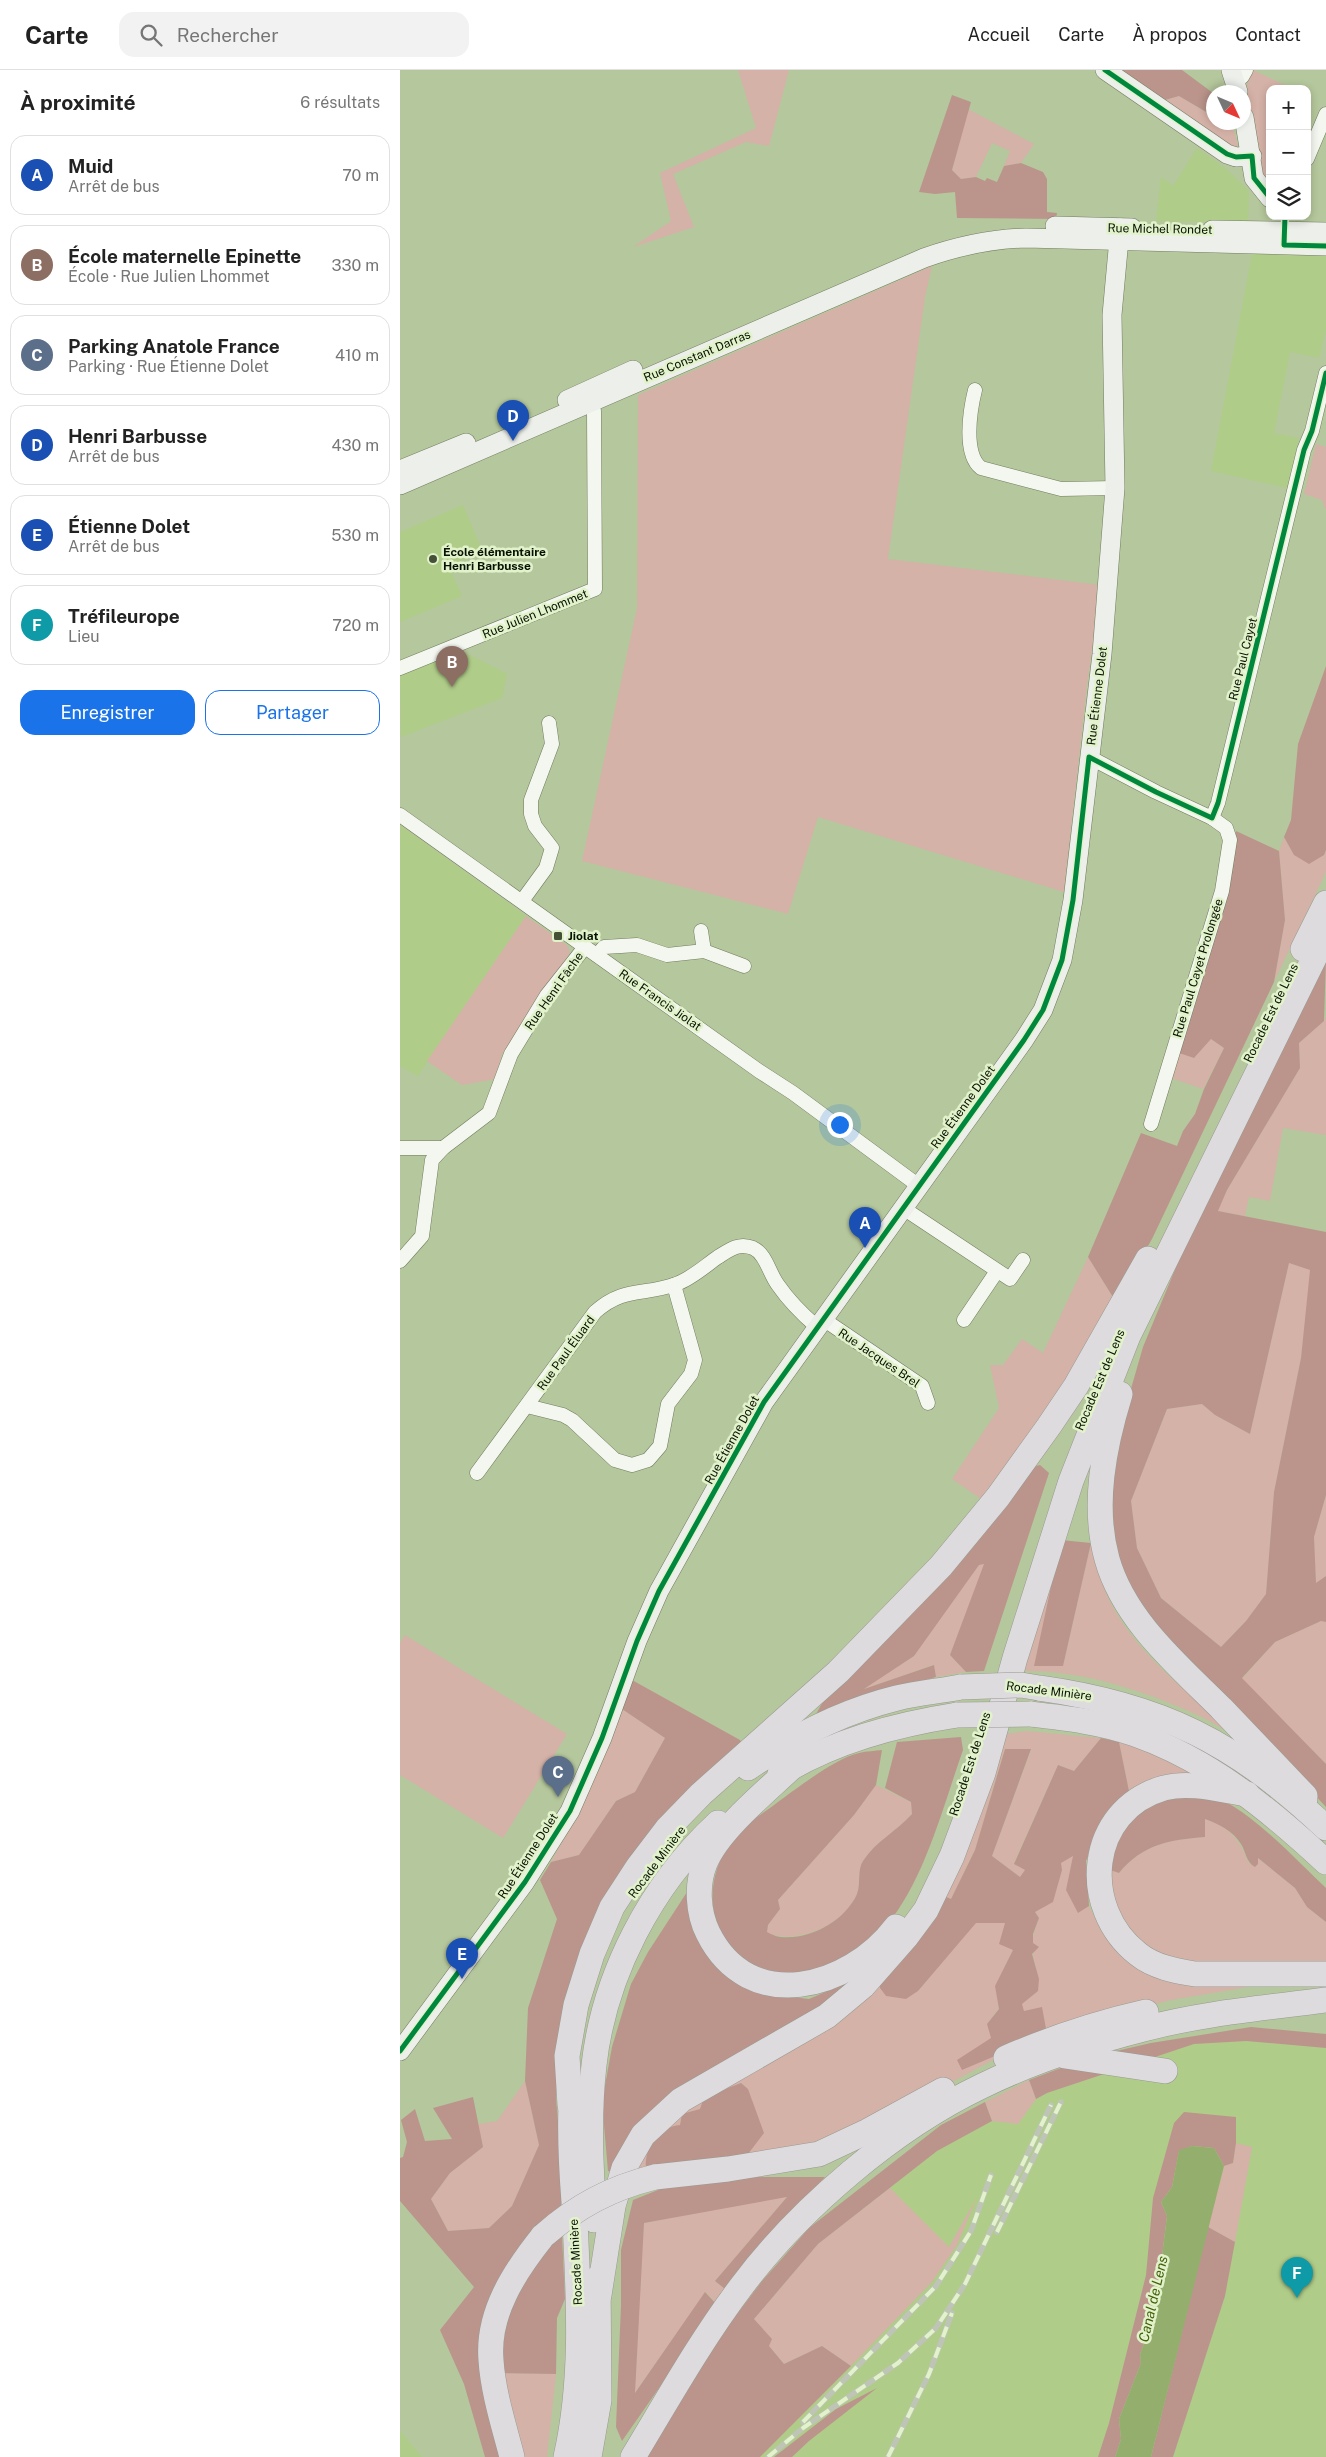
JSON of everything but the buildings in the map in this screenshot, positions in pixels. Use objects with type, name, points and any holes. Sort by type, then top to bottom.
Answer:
[{"type":"highway","name":"Rocade Est de Lens","points":[[934,1880],[1042,1538],[1076,1438],[1157,1244],[1326,903]]},
{"type":"highway","name":"Rocade Est de Lens","points":[[934,1880],[983,1773],[1015,1658],[1071,1481],[1128,1336],[1326,934]]},
{"type":"highway","points":[[1188,1215],[1137,1341],[1115,1412],[1103,1466],[1100,1519],[1107,1560],[1127,1602],[1162,1648],[1305,1796],[1304,1807]]},
{"type":"highway","points":[[570,2105],[567,2056],[576,2005],[592,1954],[612,1907],[638,1867],[667,1829],[701,1794],[838,1672],[941,1566],[998,1497],[1050,1426],[1076,1386],[1157,1244]]},
{"type":"highway","name":"Rocade Minière","points":[[566,2457],[576,2394],[580,2338],[570,2105],[575,2059],[584,2012],[601,1957],[623,1909],[675,1835],[706,1803],[740,1774],[771,1753],[830,1722],[897,1698],[961,1687],[1020,1685],[1101,1698],[1137,1708],[1198,1733],[1229,1750],[1304,1807],[1326,1828]]},
{"type":"highway","name":"Rocade Minière","points":[[589,2457],[599,2400],[599,2295],[590,2153],[594,2064],[600,2032],[617,1976],[634,1934],[648,1910],[684,1858],[740,1803],[767,1781],[794,1765],[830,1748],[894,1727],[957,1715],[1030,1714],[1067,1718],[1117,1729],[1175,1751],[1228,1780],[1326,1862]]},
{"type":"highway","points":[[794,1765],[729,1829],[705,1864],[700,1883],[700,1903],[704,1924],[714,1944],[727,1960],[742,1973],[759,1981],[798,1986],[818,1982],[840,1973],[877,1947],[934,1880]]},
{"type":"highway","points":[[1246,1794],[1197,1786],[1180,1786],[1148,1794],[1134,1804],[1109,1833],[1101,1851],[1098,1871],[1100,1893],[1106,1913],[1126,1944],[1140,1956],[1174,1970],[1205,1974],[1326,1974]]},
{"type":"highway","points":[[599,2295],[613,2206],[624,2168],[643,2136],[681,2100],[827,2016],[863,1986],[888,1960],[921,1917],[934,1880]]},
{"type":"highway","points":[[512,2457],[498,2402],[490,2359],[492,2334],[503,2298],[516,2274],[543,2236],[584,2204],[622,2187],[655,2177],[728,2169],[819,2154],[868,2131],[999,2061],[1045,2041],[1107,2021],[1170,2007],[1326,1984]]},
{"type":"highway","points":[[633,2457],[698,2349],[742,2286],[781,2240],[830,2190],[886,2145],[925,2119],[982,2086],[1058,2055],[1146,2028],[1220,2014],[1326,2000]]},
{"type":"highway","points":[[1058,2055],[1165,2071]]},
{"type":"street","points":[[1105,70],[1227,154],[1236,157],[1252,156]]},
{"type":"street","points":[[1311,150],[1326,114]]},
{"type":"street","points":[[1247,130],[1254,178],[1266,193]]},
{"type":"street","name":"Rue Michel Rondet","points":[[1284,231],[1326,246]]},
{"type":"street","name":"Rue Michel Rondet","points":[[996,233],[1326,232]]},
{"type":"street","name":"Rue Constant Darras","points":[[400,485],[587,397],[911,250],[952,235],[996,233]]},
{"type":"street","name":"Rue Étienne Dolet","points":[[400,2051],[526,1882],[570,1811],[602,1738],[640,1633],[659,1591],[764,1402],[1024,1040],[1053,989],[1062,960],[1073,900],[1105,627],[1115,488],[1112,315],[1119,234]]},
{"type":"street","name":"Rue Paul Cayet","points":[[1212,818],[1218,803],[1304,450],[1312,431],[1326,373]]},
{"type":"street","points":[[975,390],[970,413],[971,454],[974,463],[981,468],[1061,489],[1115,488]]},
{"type":"street","name":"Rue Constant Darras","points":[[400,470],[587,397]]},
{"type":"street","name":"Rue Julien Lhommet","points":[[400,668],[595,589],[594,411],[587,397]]},
{"type":"street","points":[[522,901],[546,868],[552,848],[535,826],[531,814],[531,800],[552,744],[549,722]]},
{"type":"street","points":[[1089,757],[1156,792],[1212,818]]},
{"type":"street","name":"Rue Francis Jiolat","points":[[400,815],[793,1093],[919,1186]]},
{"type":"street","name":"Rue Paul Cayet Prolongée","points":[[1151,1124],[1225,874],[1230,840],[1226,828],[1212,818]]},
{"type":"street","points":[[701,931],[704,951]]},
{"type":"street","name":"Rue Henri Fâche","points":[[400,1262],[422,1236],[432,1160],[442,1148],[489,1113],[511,1054],[547,996],[591,951],[604,947],[637,945],[667,955],[704,951],[744,966]]},
{"type":"street","points":[[400,1148],[442,1148]]},
{"type":"street","points":[[902,1208],[1010,1279],[1023,1260]]},
{"type":"street","name":"Rue Paul Éluard","points":[[478,1473],[589,1320],[602,1306],[623,1294],[674,1285],[682,1282],[731,1249],[740,1246],[751,1247],[761,1254],[777,1284],[798,1310],[820,1323]]},
{"type":"street","points":[[964,1320],[997,1272]]},
{"type":"street","points":[[528,1406],[563,1415],[584,1430],[604,1452],[615,1460],[632,1465],[648,1460],[660,1446],[668,1404],[691,1374],[696,1360],[674,1285]]},
{"type":"street","name":"Rue Jacques Brel","points":[[820,1323],[922,1386],[928,1403]]},
{"type":"shaded area","points":[[738,70],[789,70],[769,146],[746,142],[673,174],[694,227],[633,247],[671,221],[660,173],[756,128]]},
{"type":"shaded area","points":[[1113,70],[1182,70],[1206,88],[1206,112],[1179,96],[1158,102]]},
{"type":"shaded area","points":[[1253,70],[1285,85],[1266,85],[1266,177],[1263,173],[1251,117],[1251,85],[1247,85]]},
{"type":"shaded area","points":[[952,95],[971,102],[952,170],[961,179],[976,177],[985,181],[987,178],[997,182],[1004,166],[1021,163],[1043,172],[1047,179],[1047,212],[1057,213],[1056,219],[957,218],[955,192],[935,194],[919,192]]},
{"type":"shaded area","points":[[1179,96],[1206,112],[1206,130],[1234,130],[1238,146],[1225,149],[1158,102]]},
{"type":"shaded area","points":[[968,109],[1034,144],[1021,163],[1004,166],[1010,151],[992,143],[976,177],[961,179],[952,170]]},
{"type":"shaded area","points":[[1197,148],[1225,168],[1249,191],[1248,223],[1156,221],[1161,177],[1173,186]]},
{"type":"shaded area","points":[[1252,254],[1326,256],[1326,330],[1319,358],[1290,352],[1274,433],[1299,438],[1288,488],[1211,471]]},
{"type":"shaded area","points":[[932,266],[925,297],[888,559],[1101,585],[1087,685],[1064,892],[818,817],[788,914],[582,861],[637,608],[638,395]]},
{"type":"shaded area","points":[[1316,444],[1326,447],[1326,510],[1322,500],[1304,494]]},
{"type":"shaded area","name":"École élémentaire Henri Barbusse","points":[[463,505],[483,552],[449,566],[462,596],[400,622],[400,532]]},
{"type":"shaded area","points":[[462,651],[507,674],[502,698],[401,737],[400,676]]},
{"type":"shaded area","points":[[1326,666],[1326,850],[1324,855],[1309,864],[1294,855],[1284,837],[1291,820],[1298,744]]},
{"type":"shaded area","points":[[400,825],[526,916],[418,1076],[400,1066]]},
{"type":"shaded area","points":[[1236,831],[1279,851],[1285,920],[1274,982],[1152,1239],[1116,1302],[1088,1257],[1141,1133],[1177,1146],[1183,1131],[1195,1114],[1204,1089],[1224,1048],[1211,1039],[1194,1058],[1176,1052],[1225,888]]},
{"type":"shaded area","points":[[1284,837],[1294,855],[1324,855],[1326,850],[1326,872],[1274,982],[1285,920],[1279,851]]},
{"type":"shaded area","points":[[526,916],[568,946],[570,953],[502,1054],[496,1079],[462,1085],[427,1061]]},
{"type":"shaded area","points":[[1326,959],[1324,1021],[1299,1043],[1300,1068],[1227,1190],[1218,1211],[1326,1232],[1326,1495],[1314,1537],[1316,1583],[1326,1576],[1326,1622],[1321,1621],[1275,1642],[1242,1678],[1326,1764],[1326,1807],[1136,1605],[1107,1535],[1105,1503],[1124,1413],[1143,1347],[1179,1260]],"holes":[[[1289,1263],[1310,1270],[1301,1358],[1274,1492],[1266,1594],[1246,1621],[1221,1647],[1161,1598],[1137,1548],[1131,1501],[1167,1409],[1202,1404],[1215,1415],[1250,1434]]]},
{"type":"shaded area","points":[[1326,1017],[1326,1135],[1283,1128],[1270,1201],[1249,1197],[1245,1216],[1217,1211],[1227,1190],[1300,1068],[1299,1043]]},
{"type":"shaded area","points":[[1211,1039],[1224,1048],[1203,1089],[1168,1077],[1176,1052]]},
{"type":"shaded area","points":[[1088,1257],[1116,1302],[987,1503],[952,1479],[999,1408],[990,1365],[1003,1365],[1022,1339],[1043,1353]]},
{"type":"shaded area","points":[[1289,1263],[1311,1270],[1301,1358],[1274,1492],[1266,1594],[1246,1621],[1221,1647],[1161,1598],[1137,1548],[1131,1501],[1167,1409],[1202,1404],[1215,1415],[1250,1434]]},
{"type":"shaded area","points":[[1040,1465],[1049,1473],[984,1671],[966,1672],[950,1655],[984,1564],[979,1565],[914,1656],[864,1689],[934,1665],[936,1677],[816,1714],[830,1689],[1029,1468]]},
{"type":"shaded area","points":[[1326,1495],[1326,1576],[1316,1584],[1314,1537]]},
{"type":"shaded area","points":[[1061,1540],[1063,1666],[1091,1543],[1106,1593],[1126,1628],[1140,1646],[1172,1679],[1242,1739],[1202,1717],[1138,1691],[1069,1674],[1024,1671]]},
{"type":"shaded area","points":[[1061,1540],[1091,1543],[1063,1666],[1034,1666]]},
{"type":"shaded area","points":[[979,1564],[985,1564],[950,1655],[966,1672],[936,1677],[933,1665],[862,1690],[914,1656]]},
{"type":"shaded area","points":[[1321,1621],[1326,1622],[1326,1764],[1242,1679],[1275,1642]]},
{"type":"shaded area","points":[[405,1635],[567,1734],[503,1838],[400,1775],[400,1643]]},
{"type":"shaded area","points":[[632,1680],[740,1740],[744,1748],[655,1834],[558,2049],[556,2098],[565,2207],[494,2299],[502,2457],[485,2457],[464,2384],[440,2330],[474,2287],[400,2201],[400,2158],[403,2157],[407,2142],[401,2120],[415,2109],[425,2141],[452,2139],[433,2108],[473,2097],[483,2147],[450,2173],[431,2199],[448,2231],[489,2228],[512,2206],[539,2145],[525,2081],[528,2008],[557,1919],[540,1880],[551,1862],[579,1855],[616,1801],[635,1792],[665,1738],[622,1709]]},
{"type":"shaded area","points":[[622,1709],[665,1738],[635,1792],[616,1801],[579,1855],[551,1862],[590,1787]]},
{"type":"shaded area","points":[[1026,1731],[1101,1738],[1074,1771],[1058,1765],[1014,1863],[1026,1870],[1020,1877],[992,1856],[1031,1750],[1005,1749],[975,1850],[951,1899],[944,1896],[1005,1734]]},
{"type":"shaded area","points":[[961,1737],[963,1750],[932,1842],[922,1865],[900,1908],[872,1940],[825,1968],[813,1972],[784,1974],[759,1968],[738,1955],[723,1937],[715,1915],[713,1891],[718,1865],[736,1835],[763,1813],[830,1766],[862,1752],[882,1750],[876,1785],[854,1815],[778,1900],[780,1909],[768,1925],[767,1932],[779,1937],[792,1937],[815,1932],[844,1913],[857,1894],[860,1869],[863,1861],[880,1842],[912,1814],[911,1802],[885,1788],[897,1742]]},
{"type":"shaded area","points":[[1101,1738],[1119,1742],[1130,1796],[1093,1845],[1086,1861],[1089,1906],[1078,1913],[1066,1890],[1073,1856],[1061,1863],[1062,1870],[1053,1902],[1035,1912],[1039,1918],[1033,1934],[1033,1943],[1039,1947],[1032,1954],[1039,1979],[1038,1991],[1022,2004],[1024,2011],[1042,2007],[1047,2034],[962,2070],[957,2060],[991,2038],[987,2024],[999,2009],[995,1986],[1013,1950],[999,1944],[1005,1923],[976,1923],[918,1991],[906,1999],[886,1996],[880,1988],[880,1981],[944,1896],[951,1899],[975,1850],[1005,1749],[1031,1749],[992,1856],[1020,1877],[1025,1870],[1014,1864],[1058,1765],[1074,1771]]},
{"type":"shaded area","points":[[1119,1742],[1165,1756],[1206,1778],[1130,1796]]},
{"type":"shaded area","points":[[876,1785],[911,1802],[912,1814],[880,1842],[863,1861],[860,1869],[857,1894],[850,1905],[842,1915],[819,1930],[793,1936],[779,1936],[767,1933],[768,1925],[780,1909],[778,1900],[854,1815]]},
{"type":"shaded area","points":[[1183,1796],[1211,1797],[1228,1803],[1243,1812],[1273,1837],[1326,1888],[1326,1922],[1307,1907],[1295,1888],[1258,1858],[1258,1864],[1255,1867],[1252,1865],[1238,1839],[1230,1832],[1205,1819],[1205,1837],[1158,1845],[1128,1863],[1119,1873],[1107,1869],[1118,1840],[1136,1816],[1144,1809],[1160,1801]]},
{"type":"shaded area","points":[[1205,1819],[1221,1826],[1238,1841],[1249,1864],[1258,1858],[1295,1888],[1307,1907],[1326,1922],[1326,1970],[1193,1966],[1133,1942],[1115,1918],[1107,1869],[1119,1873],[1128,1863],[1158,1845],[1205,1837]]},
{"type":"shaded area","points":[[1074,1855],[1078,1912],[1089,1906],[1100,1928],[1136,1959],[1272,1983],[1171,2000],[1081,2023],[1047,2034],[1023,2011],[1021,2004],[1038,1991],[1032,1950],[1033,1936],[1039,1918],[1035,1912],[1061,1863]]},
{"type":"shaded area","points":[[689,1889],[692,1915],[768,1994],[809,1999],[849,1982],[821,2009],[732,2057],[616,2172],[608,2171],[602,2102],[612,2047],[631,1984],[648,1952]]},
{"type":"shaded area","points":[[976,1922],[1005,1923],[1013,1950],[996,1985],[999,2008],[987,2024],[1019,2046],[876,2123],[753,2162],[700,2109],[680,2125],[646,2168],[630,2174],[662,2127],[880,1981],[918,1991]]},
{"type":"shaded area","points":[[1251,2027],[1326,2034],[1326,2048],[1246,2041],[1194,2044],[1047,2093],[1036,2099],[1029,2080],[1090,2057],[1151,2043]]},
{"type":"shaded area","points":[[1246,2041],[1326,2048],[1326,2457],[1173,2457],[1225,2296],[1252,2147],[1236,2143],[1235,2117],[1153,2198],[1146,2275],[1109,2423],[1098,2457],[792,2457],[809,2441],[785,2447],[774,2457],[760,2457],[932,2282],[974,2203],[949,2248],[890,2188],[937,2151],[992,2121],[1018,2124],[1036,2099],[1047,2093],[1194,2044]]},
{"type":"shaded area","points":[[1029,2080],[1036,2099],[1018,2124],[992,2121],[985,2102]]},
{"type":"shaded area","points":[[525,2081],[539,2145],[512,2206],[489,2228],[448,2231],[431,2199],[450,2173],[483,2147],[478,2124],[497,2121]]},
{"type":"shaded area","points":[[741,2083],[748,2089],[764,2133],[745,2158],[646,2168],[650,2146],[659,2134],[680,2125],[682,2114],[700,2109],[704,2097]]},
{"type":"shaded area","points":[[985,2102],[992,2121],[937,2151],[818,2244],[754,2319],[772,2339],[769,2346],[784,2364],[822,2346],[851,2366],[760,2457],[644,2457],[714,2344],[763,2280],[809,2228],[941,2125]]},
{"type":"shaded area","points":[[1184,2112],[1236,2117],[1236,2143],[1233,2163],[1224,2166],[1214,2148],[1192,2146],[1179,2151],[1172,2187],[1161,2202],[1167,2216],[1162,2256],[1157,2262],[1160,2278],[1150,2300],[1152,2323],[1140,2354],[1141,2363],[1119,2419],[1121,2439],[1115,2457],[1098,2457],[1109,2423],[1146,2275],[1153,2198],[1174,2123]]},
{"type":"shaded area","points":[[1236,2143],[1252,2147],[1235,2242],[1208,2227],[1224,2166],[1233,2163]]},
{"type":"shaded area","points":[[753,2177],[825,2177],[725,2289],[715,2281],[787,2197],[644,2223],[635,2393],[705,2292],[717,2305],[622,2441],[616,2427],[621,2305],[621,2250],[633,2200],[663,2188]]},
{"type":"shaded area","points":[[890,2188],[949,2247],[977,2197],[957,2245],[932,2282],[851,2366],[822,2346],[784,2364],[769,2346],[754,2319],[818,2244]]},
{"type":"shaded area","points":[[788,2196],[715,2281],[725,2289],[717,2305],[706,2292],[634,2394],[644,2223]]},
{"type":"shaded area","points":[[1208,2227],[1235,2242],[1225,2296],[1173,2457],[1151,2457]]},
{"type":"shaded area","points":[[562,2235],[565,2299],[557,2318],[556,2374],[500,2373],[508,2304],[525,2272]]},
{"type":"shaded area","points":[[500,2373],[556,2374],[547,2457],[516,2457]]},
{"type":"shaded area","points":[[877,2388],[809,2441],[792,2457],[774,2457],[836,2409]]},
{"type":"shaded area","points":[[400,2431],[422,2457],[400,2457]]},
{"type":"water","name":"Canal de Lens","points":[[1192,2146],[1214,2148],[1224,2166],[1151,2457],[1115,2457],[1121,2439],[1119,2419],[1141,2363],[1140,2354],[1152,2323],[1150,2300],[1160,2278],[1157,2262],[1162,2256],[1167,2216],[1161,2202],[1172,2187],[1179,2150]]},
{"type":"railway","points":[[997,2232],[1061,2102]]},
{"type":"railway","points":[[768,2457],[803,2428],[898,2363],[936,2328],[965,2284],[1051,2105]]},
{"type":"railway","points":[[803,2422],[936,2286],[971,2231],[991,2175]]},
{"type":"railway","points":[[888,2457],[929,2374],[952,2313]]},
{"type":"cycle path","points":[[1105,70],[1227,154],[1236,157],[1252,156],[1254,178],[1266,193]]},
{"type":"cycle path","points":[[1285,220],[1284,245],[1326,246]]},
{"type":"cycle path","points":[[400,2051],[525,1882],[570,1811],[602,1738],[637,1641],[659,1591],[764,1402],[1024,1040],[1043,1010],[1062,960],[1073,900],[1089,757],[1156,792],[1212,818],[1218,803],[1304,450],[1312,431],[1326,373]]},
{"type":"place","name":"Henri Barbusse","points":[[513,441]]},
{"type":"place","name":"École élémentaire Henri Barbusse","points":[[433,559]]},
{"type":"place","name":"École maternelle Epinette","points":[[452,687]]},
{"type":"place","name":"Jiolat","points":[[558,936]]},
{"type":"place","name":"Muid","points":[[865,1248]]},
{"type":"place","name":"Parking Anatole France","points":[[558,1797]]},
{"type":"place","name":"Étienne Dolet","points":[[462,1979]]},
{"type":"place","name":"Tréfileurope","points":[[1297,2298]]}]
